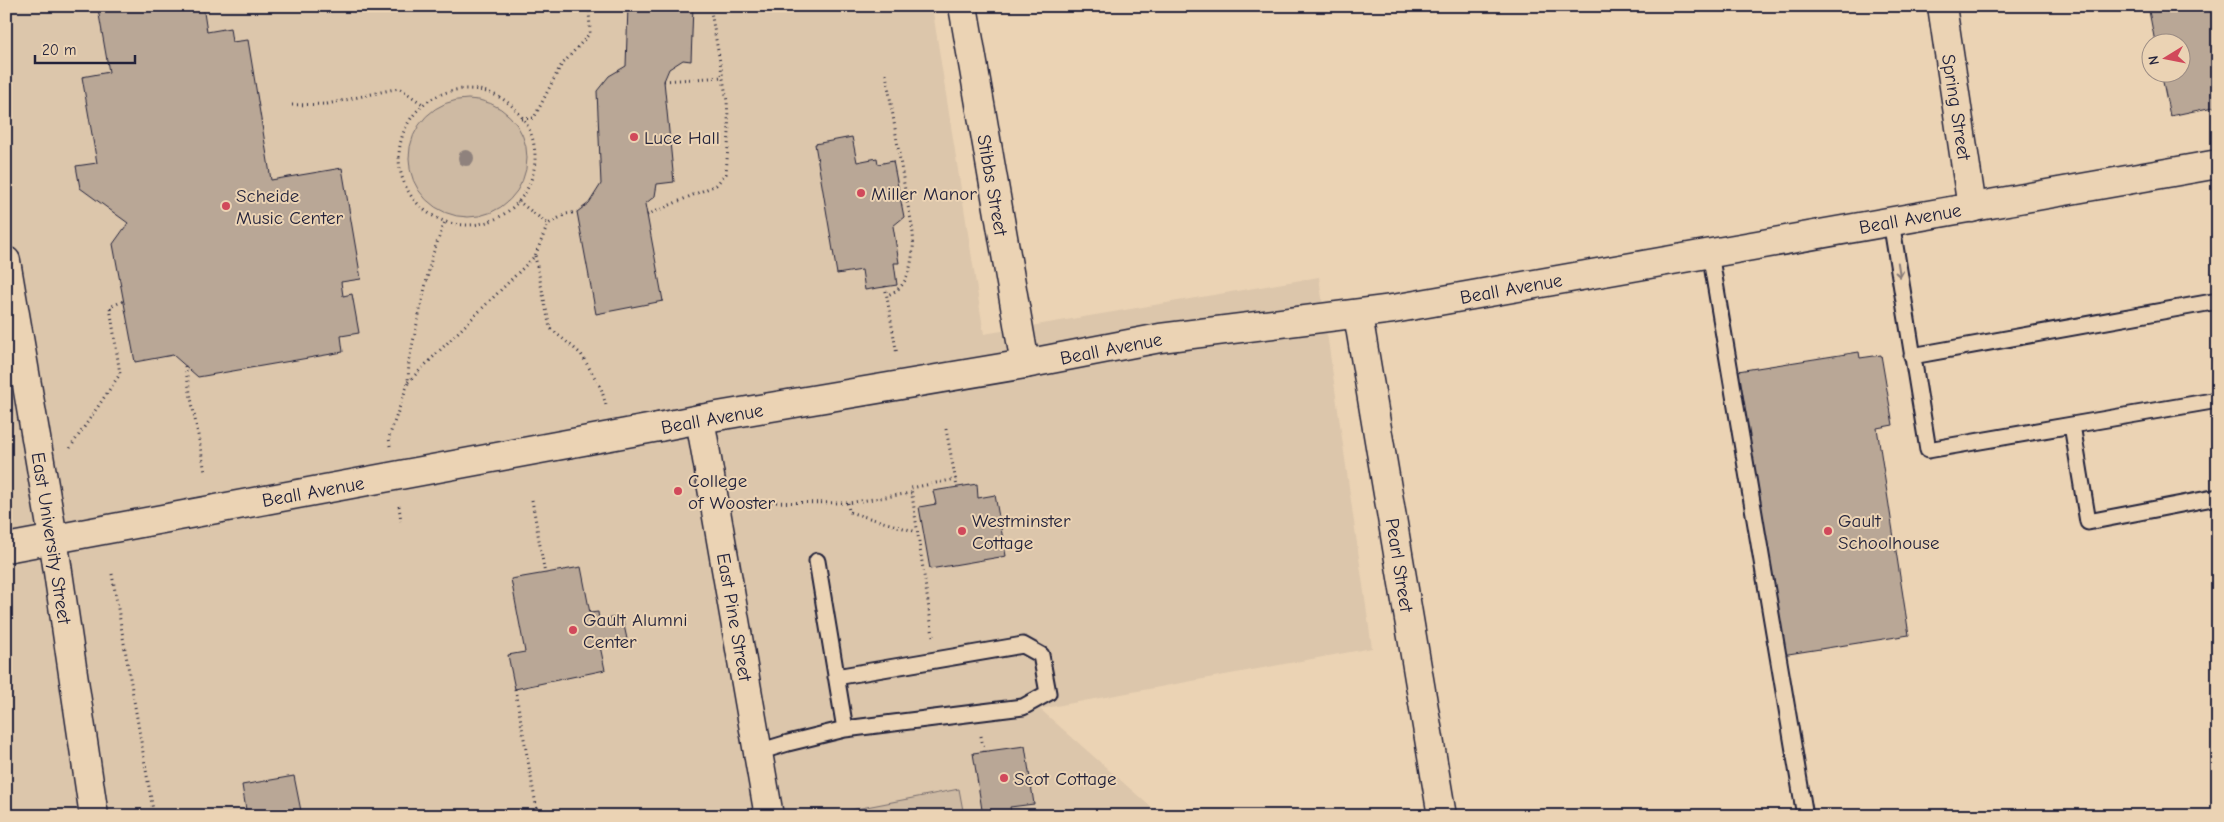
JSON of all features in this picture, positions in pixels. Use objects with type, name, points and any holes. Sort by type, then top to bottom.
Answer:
[{"type":"street","name":"Stibbs Street","points":[[962,6],[1025,364]]},
{"type":"street","name":"Spring Street","points":[[1942,6],[1972,208]]},
{"type":"street","name":"Beall Avenue","points":[[6,548],[700,419],[1025,364],[1160,338],[1358,315],[2218,164]]},
{"type":"street","name":"East University Street","points":[[6,261],[53,538],[94,816]]},
{"type":"street","name":"Pearl Street","points":[[1358,315],[1442,816]]},
{"type":"street","name":"East Pine Street","points":[[700,419],[769,816]]},
{"type":"lane","points":[[1892,222],[1928,450],[2218,400]]},
{"type":"lane","points":[[1710,253],[1805,816]]},
{"type":"lane","points":[[1912,356],[2218,301]]},
{"type":"lane","points":[[2072,426],[2088,522],[2218,497]]},
{"type":"lane","points":[[817,562],[845,729]]},
{"type":"lane","points":[[758,752],[788,742],[845,729],[1023,707],[1048,693],[1040,655],[1023,645],[836,677]]},
{"type":"path","points":[[521,119],[534,118],[560,67],[590,33],[589,6]]},
{"type":"path","points":[[647,215],[716,185],[726,174],[730,133],[723,77],[710,6]]},
{"type":"path","points":[[886,74],[913,247],[910,268],[904,283],[897,292],[887,296]]},
{"type":"path","points":[[664,81],[723,77]]},
{"type":"path","points":[[292,105],[327,104],[399,88],[424,106]]},
{"type":"path","points":[[454,90],[476,90],[497,96],[515,109],[521,119],[527,127],[534,148],[533,171],[525,192],[510,210],[490,222],[468,226],[445,222],[424,211],[409,194],[400,172],[399,150],[404,129],[416,112],[434,98],[454,90]]},
{"type":"path","points":[[518,201],[548,224]]},
{"type":"path","points":[[408,383],[535,256],[548,224],[566,214],[577,212]]},
{"type":"path","points":[[402,521],[389,437],[408,383],[409,360],[432,256],[445,222]]},
{"type":"path","points":[[535,256],[550,328],[581,354],[601,388],[606,407]]},
{"type":"path","points":[[885,286],[897,356]]},
{"type":"path","points":[[66,454],[120,374],[110,307],[123,300]]},
{"type":"path","points":[[185,366],[205,472]]},
{"type":"path","points":[[946,429],[957,487]]},
{"type":"path","points":[[936,660],[912,488],[956,479]]},
{"type":"path","points":[[740,502],[848,504],[912,493]]},
{"type":"path","points":[[532,500],[545,574]]},
{"type":"path","points":[[848,504],[849,512],[918,532]]},
{"type":"path","points":[[112,574],[154,816]]},
{"type":"path","points":[[515,689],[538,816]]},
{"type":"shaded area","name":"College of Wooster","points":[[6,6],[932,6],[984,334],[1319,277],[1372,648],[1040,709],[1161,816],[6,816]]},
{"type":"shaded area","points":[[468,99],[491,103],[510,116],[523,135],[527,158],[523,181],[510,200],[491,213],[468,217],[445,213],[426,200],[413,181],[409,158],[413,135],[426,116],[445,103]]},
{"type":"shaded area","points":[[959,789],[964,816],[820,816]]},
{"type":"building","name":"Scheide Music Center","points":[[116,6],[165,6],[166,9],[203,6],[207,32],[230,28],[232,42],[248,40],[271,180],[342,168],[361,279],[341,282],[343,296],[352,294],[359,333],[341,336],[343,352],[198,377],[173,355],[135,362],[113,244],[128,223],[80,188],[76,166],[97,163],[82,77],[109,72],[98,9]]},
{"type":"building","name":"Luce Hall","points":[[628,6],[693,6],[691,61],[683,60],[669,69],[664,81],[674,182],[657,184],[655,196],[645,204],[663,301],[596,314],[577,212],[589,203],[601,184],[597,91],[609,76],[626,66]]},
{"type":"building","points":[[2148,6],[2218,6],[2218,106],[2170,116],[2163,82],[2192,82],[2192,32],[2153,32]]},
{"type":"building","name":"Miller Manor","points":[[852,137],[857,162],[877,158],[878,164],[893,161],[904,217],[893,226],[899,263],[894,263],[897,285],[865,290],[862,270],[837,274],[815,144]]},
{"type":"building","name":"Gault Schoolhouse","points":[[1859,352],[1860,358],[1881,355],[1893,425],[1877,428],[1909,635],[1782,655],[1738,371]]},
{"type":"building","name":"Westminster Cottage","points":[[977,484],[978,498],[995,495],[1006,556],[930,569],[919,507],[936,504],[933,491]]},
{"type":"building","name":"Gault Alumni Center","points":[[581,567],[590,613],[598,612],[599,620],[622,616],[627,639],[600,646],[605,670],[515,689],[508,655],[525,652],[511,579]]},
{"type":"building","name":"Scot Cottage","points":[[1025,746],[1034,804],[1010,807],[1012,816],[983,816],[973,753]]},
{"type":"building","points":[[294,776],[302,816],[247,816],[242,785]]},
{"type":"place","name":"Luce Hall","points":[[634,137]]},
{"type":"place","name":"Miller Manor","points":[[861,193]]},
{"type":"place","name":"Scheide Music Center","points":[[226,206]]},
{"type":"place","name":"College of Wooster","points":[[678,491]]},
{"type":"place","name":"Westminster Cottage","points":[[962,531]]},
{"type":"place","name":"Gault Schoolhouse","points":[[1828,531]]},
{"type":"place","name":"Gault Alumni Center","points":[[573,630]]},
{"type":"place","name":"Scot Cottage","points":[[1004,778]]}]
